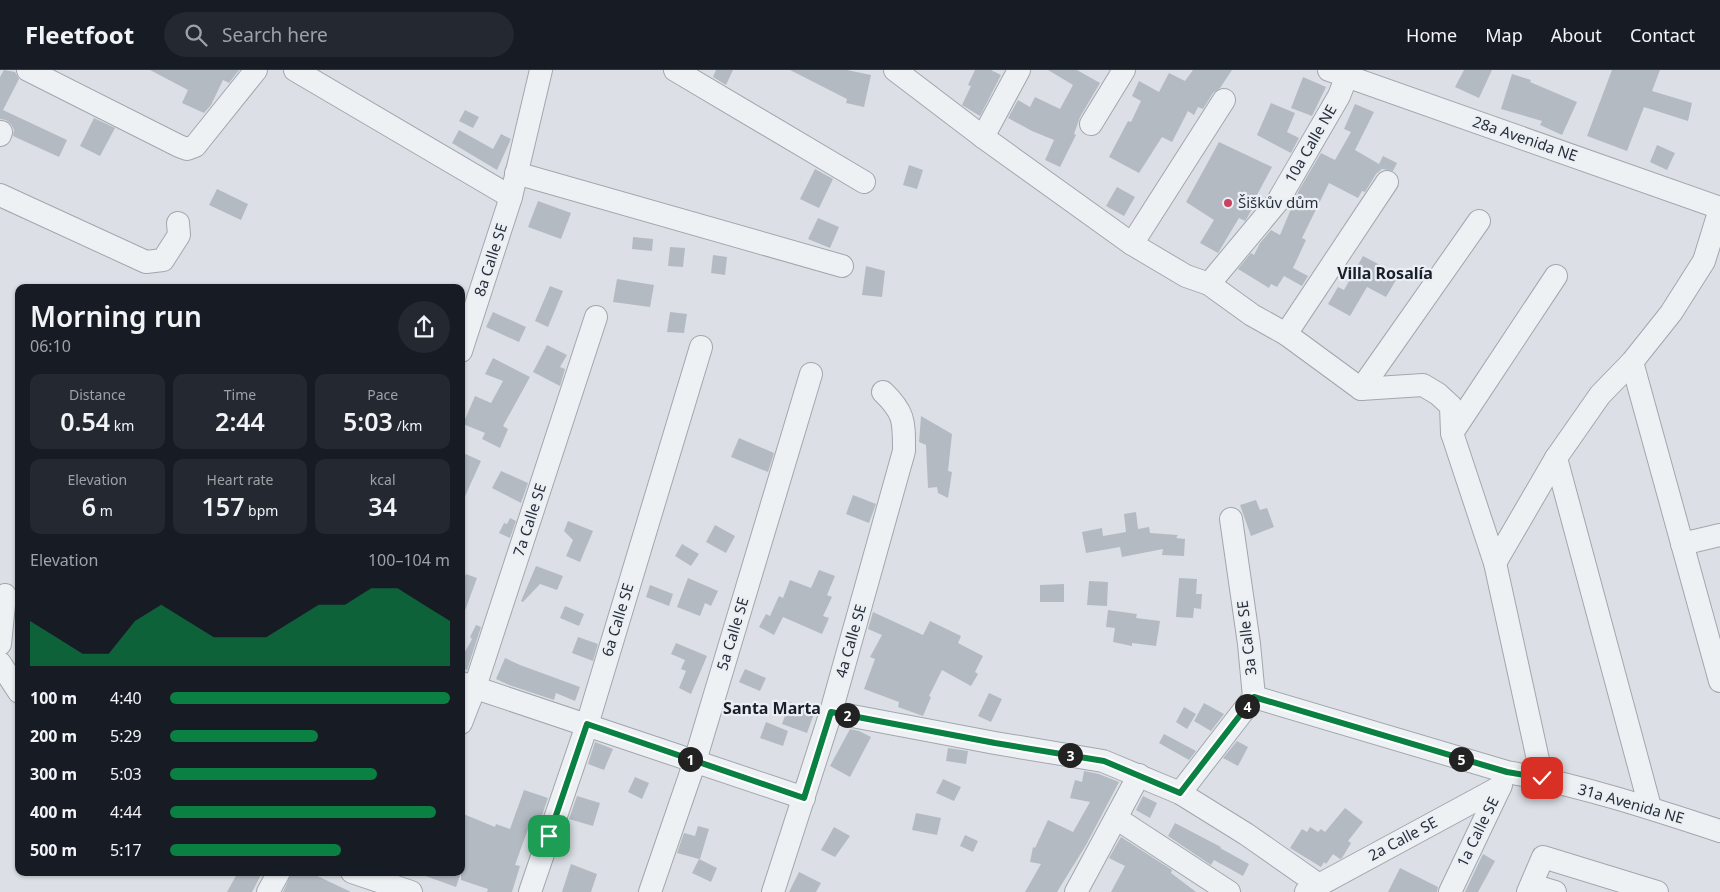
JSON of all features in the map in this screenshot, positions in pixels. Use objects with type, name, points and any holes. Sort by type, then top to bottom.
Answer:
[{"type":"street","points":[[28,70],[188,149],[195,146],[256,70]]},
{"type":"street","points":[[295,70],[511,197]]},
{"type":"street","name":"8a Calle SE","points":[[465,340],[511,197],[541,70]]},
{"type":"street","points":[[675,70],[864,182]]},
{"type":"street","points":[[983,137],[1019,70]]},
{"type":"street","points":[[1091,124],[1124,70]]},
{"type":"street","points":[[900,71],[983,137],[1132,244],[1186,276],[1209,284],[1252,314],[1286,334],[1361,389],[1423,385],[1438,394],[1451,406],[1452,433],[1495,563],[1542,778]]},
{"type":"street","name":"28a Avenida NE","points":[[1341,72],[1720,209]]},
{"type":"street","name":"10a Calle NE","points":[[1209,284],[1278,201],[1339,96],[1341,72]]},
{"type":"street","points":[[1132,244],[1224,100]]},
{"type":"street","points":[[516,173],[842,266]]},
{"type":"street","points":[[1286,334],[1387,182]]},
{"type":"street","points":[[0,195],[146,262],[163,260],[179,235],[178,223]]},
{"type":"street","points":[[1495,563],[1556,458],[1600,395],[1632,362],[1671,313],[1704,261],[1720,209]]},
{"type":"street","points":[[1361,389],[1479,221]]},
{"type":"street","points":[[1452,433],[1556,276]]},
{"type":"street","name":"7a Calle SE","points":[[465,701],[468,685],[596,317]]},
{"type":"street","name":"6a Calle SE","points":[[530,892],[587,724],[701,347]]},
{"type":"street","points":[[1632,362],[1720,681]]},
{"type":"street","name":"5a Calle SE","points":[[650,892],[695,761],[811,374]]},
{"type":"street","name":"4a Calle SE","points":[[773,892],[831,712],[904,451],[904,426],[897,405],[883,392]]},
{"type":"street","points":[[1556,458],[1650,808]]},
{"type":"street","name":"3a Calle SE","points":[[1180,793],[1254,697],[1249,644],[1230,518]]},
{"type":"street","points":[[1682,544],[1720,535]]},
{"type":"street","points":[[0,644],[5,595]]},
{"type":"street","points":[[0,663],[15,686]]},
{"type":"street","points":[[468,685],[804,798]]},
{"type":"street","name":"31a Avenida NE","points":[[1254,697],[1504,780],[1542,778],[1650,808],[1720,831]]},
{"type":"street","points":[[831,712],[995,743],[1104,761],[1180,793],[1246,834],[1312,888]]},
{"type":"street","points":[[1076,892],[1139,775]]},
{"type":"street","name":"2a Calle SE","points":[[1312,888],[1504,780]]},
{"type":"street","name":"1a Calle SE","points":[[1450,892],[1504,780]]},
{"type":"street","points":[[1116,818],[1229,892]]},
{"type":"street","points":[[1555,892],[1530,888],[1543,857],[1657,892]]},
{"type":"street","points":[[268,892],[276,876]]},
{"type":"street","points":[[367,876],[404,886]]},
{"type":"building","points":[[4,70],[15,72],[19,79],[3,110],[67,140],[59,157],[13,136],[14,130],[11,124],[6,120],[0,119],[0,77]]},
{"type":"building","points":[[150,70],[239,70],[229,83],[223,80],[211,105],[204,113],[182,103],[188,90]]},
{"type":"building","points":[[716,70],[733,70],[726,85],[713,77]]},
{"type":"building","points":[[790,70],[847,70],[871,75],[864,107],[846,103],[847,99]]},
{"type":"building","points":[[975,70],[991,70],[1001,75],[980,116],[962,105],[971,86],[968,85]]},
{"type":"building","points":[[1048,70],[1077,70],[1100,83],[1080,117],[1074,134],[1076,135],[1060,167],[1045,160],[1054,140],[1008,118],[1018,100],[1030,107],[1035,97],[1060,109],[1073,85]]},
{"type":"building","points":[[1193,70],[1232,70],[1220,88],[1213,93],[1203,109],[1198,107],[1194,115],[1188,111],[1172,142],[1162,137],[1139,173],[1109,157],[1128,121],[1131,122],[1141,101],[1132,96],[1139,81],[1159,92],[1169,73],[1185,81]]},
{"type":"building","points":[[1464,70],[1492,70],[1479,98],[1455,87]]},
{"type":"building","points":[[1612,70],[1660,70],[1652,91],[1692,103],[1688,121],[1644,107],[1627,151],[1587,136]]},
{"type":"building","points":[[1512,74],[1531,80],[1530,82],[1577,102],[1562,135],[1540,125],[1542,121],[1501,109]]},
{"type":"building","points":[[1303,77],[1326,87],[1312,116],[1291,108]]},
{"type":"building","points":[[1271,103],[1295,113],[1287,132],[1299,138],[1291,153],[1257,135]]},
{"type":"building","points":[[1355,104],[1374,112],[1355,150],[1379,164],[1383,156],[1397,163],[1393,171],[1382,169],[1376,174],[1365,192],[1362,191],[1358,198],[1329,183],[1302,238],[1306,240],[1293,268],[1308,276],[1302,286],[1284,276],[1277,287],[1271,284],[1269,288],[1238,269],[1251,253],[1254,255],[1260,243],[1271,230],[1280,235],[1299,190],[1321,153],[1335,160],[1351,132],[1344,129]]},
{"type":"building","points":[[465,110],[479,117],[473,128],[459,121]]},
{"type":"building","points":[[94,118],[115,128],[100,156],[80,146]]},
{"type":"building","points":[[459,130],[493,149],[501,134],[511,139],[497,170],[452,143]]},
{"type":"building","points":[[1219,142],[1272,167],[1251,206],[1253,207],[1247,218],[1245,221],[1239,218],[1218,253],[1200,243],[1214,220],[1186,202]]},
{"type":"building","points":[[1657,145],[1675,153],[1667,170],[1650,162]]},
{"type":"building","points":[[909,165],[923,170],[917,189],[903,185]]},
{"type":"building","points":[[815,169],[833,179],[819,208],[800,199]]},
{"type":"building","points":[[1117,187],[1135,197],[1124,216],[1106,206]]},
{"type":"building","points":[[217,189],[248,204],[241,220],[209,205]]},
{"type":"building","points":[[538,201],[571,213],[561,239],[528,227]]},
{"type":"building","points":[[818,218],[839,227],[830,248],[808,239]]},
{"type":"building","points":[[633,237],[653,239],[652,251],[632,249]]},
{"type":"building","points":[[670,247],[685,248],[683,267],[668,266]]},
{"type":"building","points":[[713,255],[727,257],[725,275],[711,273]]},
{"type":"building","points":[[1363,256],[1399,275],[1386,297],[1367,287],[1350,316],[1328,304],[1338,287],[1344,290]]},
{"type":"building","points":[[866,266],[885,271],[882,297],[862,295]]},
{"type":"building","points":[[617,279],[654,285],[650,307],[613,302]]},
{"type":"building","points":[[550,286],[563,291],[548,327],[535,321]]},
{"type":"building","points":[[493,312],[526,327],[519,342],[486,327]]},
{"type":"building","points":[[670,312],[687,314],[684,333],[667,332]]},
{"type":"building","points":[[547,345],[567,355],[560,367],[565,369],[560,386],[533,372]]},
{"type":"building","points":[[493,358],[530,377],[503,426],[508,429],[500,448],[482,439],[485,433],[465,425],[465,419],[475,396],[491,403],[503,381],[485,374]]},
{"type":"building","points":[[921,416],[952,434],[948,471],[952,472],[948,498],[938,493],[937,487],[928,488],[926,445],[919,442]]},
{"type":"building","points":[[739,438],[774,453],[768,472],[731,457]]},
{"type":"building","points":[[465,454],[481,461],[465,496]]},
{"type":"building","points":[[501,471],[528,483],[521,503],[492,488]]},
{"type":"building","points":[[853,495],[876,504],[869,523],[846,514]]},
{"type":"building","points":[[1256,500],[1260,510],[1267,508],[1274,527],[1251,536],[1240,505]]},
{"type":"building","points":[[1136,512],[1138,529],[1149,527],[1150,533],[1178,535],[1176,538],[1185,539],[1184,556],[1162,555],[1163,549],[1122,557],[1120,547],[1086,553],[1082,532],[1102,528],[1103,536],[1126,532],[1124,514]]},
{"type":"building","points":[[510,518],[516,521],[510,538],[499,533],[504,523],[507,524]]},
{"type":"building","points":[[568,521],[593,531],[580,562],[566,556],[573,540],[564,531]]},
{"type":"building","points":[[715,525],[735,536],[726,553],[706,542]]},
{"type":"building","points":[[682,544],[699,554],[691,566],[675,556]]},
{"type":"building","points":[[536,566],[563,576],[557,590],[540,584],[523,602],[521,601]]},
{"type":"building","points":[[819,570],[835,576],[827,595],[832,597],[823,616],[829,618],[822,634],[783,617],[774,635],[759,627],[766,614],[770,616],[779,596],[783,598],[790,580],[811,588]]},
{"type":"building","points":[[466,574],[477,578],[465,611]]},
{"type":"building","points":[[688,578],[718,591],[711,606],[705,603],[700,616],[677,607]]},
{"type":"building","points":[[1179,578],[1197,579],[1196,594],[1202,594],[1201,609],[1194,608],[1193,618],[1176,617]]},
{"type":"building","points":[[1089,581],[1108,582],[1107,606],[1087,605]]},
{"type":"building","points":[[1064,584],[1064,602],[1040,602],[1040,585]]},
{"type":"building","points":[[650,585],[673,594],[669,606],[646,597]]},
{"type":"building","points":[[565,606],[584,614],[579,626],[560,618]]},
{"type":"building","points":[[1108,610],[1137,614],[1136,618],[1160,621],[1156,646],[1132,643],[1132,646],[1113,642],[1115,628],[1106,627]]},
{"type":"building","points":[[873,612],[923,635],[930,621],[961,636],[958,643],[983,656],[975,672],[978,674],[971,686],[942,670],[929,696],[931,697],[923,716],[898,707],[899,702],[864,689],[875,659],[870,657],[882,635],[868,629]]},
{"type":"building","points":[[476,625],[481,627],[467,670],[465,669],[465,652],[472,639],[470,637]]},
{"type":"building","points":[[578,637],[598,644],[593,661],[572,653]]},
{"type":"building","points":[[676,643],[707,656],[691,694],[679,688],[686,671],[681,669],[685,660],[671,654]]},
{"type":"building","points":[[505,658],[580,687],[575,701],[556,693],[554,700],[496,679]]},
{"type":"building","points":[[745,669],[766,678],[760,691],[739,682]]},
{"type":"building","points":[[989,693],[1002,699],[991,722],[978,716]]},
{"type":"building","points":[[790,702],[815,711],[807,733],[782,724]]},
{"type":"building","points":[[1204,703],[1224,714],[1211,731],[1194,721]]},
{"type":"building","points":[[1184,707],[1196,714],[1187,729],[1176,722]]},
{"type":"building","points":[[766,722],[788,731],[783,746],[760,738]]},
{"type":"building","points":[[850,729],[871,737],[850,777],[830,766]]},
{"type":"building","points":[[1164,734],[1196,751],[1189,760],[1159,743]]},
{"type":"building","points":[[1237,741],[1248,747],[1238,766],[1223,758]]},
{"type":"building","points":[[595,742],[613,749],[604,770],[588,764]]},
{"type":"building","points":[[948,748],[968,751],[966,764],[946,761]]},
{"type":"building","points":[[1084,771],[1099,774],[1119,782],[1086,845],[1057,892],[1025,892],[1041,864],[1030,862],[1033,847],[1035,848],[1048,820],[1073,832],[1090,802],[1070,798],[1075,780],[1082,782]]},
{"type":"building","points":[[635,777],[649,783],[642,799],[628,792]]},
{"type":"building","points":[[943,779],[961,787],[954,801],[936,793]]},
{"type":"building","points":[[524,790],[548,798],[540,821],[532,818],[515,865],[520,866],[512,892],[487,892],[488,889],[461,880],[461,876],[465,876],[465,815],[495,827],[496,824],[510,829]]},
{"type":"building","points":[[577,796],[600,803],[593,826],[569,819]]},
{"type":"building","points":[[1143,796],[1157,803],[1150,818],[1136,810]]},
{"type":"building","points":[[1345,808],[1363,822],[1348,841],[1351,843],[1342,858],[1340,859],[1333,854],[1326,864],[1324,862],[1321,867],[1290,848],[1302,829],[1307,832],[1310,827],[1318,832],[1321,829],[1325,832]]},
{"type":"building","points":[[916,813],[941,818],[937,835],[912,830]]},
{"type":"building","points":[[1175,823],[1249,864],[1243,876],[1214,860],[1211,865],[1168,836]]},
{"type":"building","points":[[698,826],[709,829],[700,859],[677,853],[684,833],[695,836]]},
{"type":"building","points":[[834,827],[850,836],[835,857],[821,850]]},
{"type":"building","points":[[965,835],[978,841],[973,852],[960,846]]},
{"type":"building","points":[[1121,837],[1172,870],[1171,873],[1196,892],[1111,892],[1125,866],[1109,858]]},
{"type":"building","points":[[1483,854],[1495,861],[1478,892],[1465,892]]},
{"type":"building","points":[[699,859],[717,868],[711,882],[692,873]]},
{"type":"building","points":[[571,864],[597,874],[591,892],[562,892]]},
{"type":"building","points":[[1400,868],[1438,887],[1437,892],[1388,892]]},
{"type":"building","points":[[799,872],[821,883],[816,892],[789,892]]},
{"type":"building","points":[[236,876],[260,876],[252,892],[227,892]]},
{"type":"building","points":[[290,876],[317,876],[351,892],[283,892]]},
{"type":"building","points":[[426,876],[460,876],[456,887]]},
{"type":"place","name":"Šiškův dům","points":[[1228,203]]},
{"type":"district","name":"Villa Rosalía","points":[[1385,273]]},
{"type":"district","name":"Santa Marta","points":[[772,708]]},
{"type":"route","points":[[549,836],[587,724],[804,798],[831,712],[995,743],[1104,761],[1180,793],[1254,697],[1507,772],[1542,778]]}]
